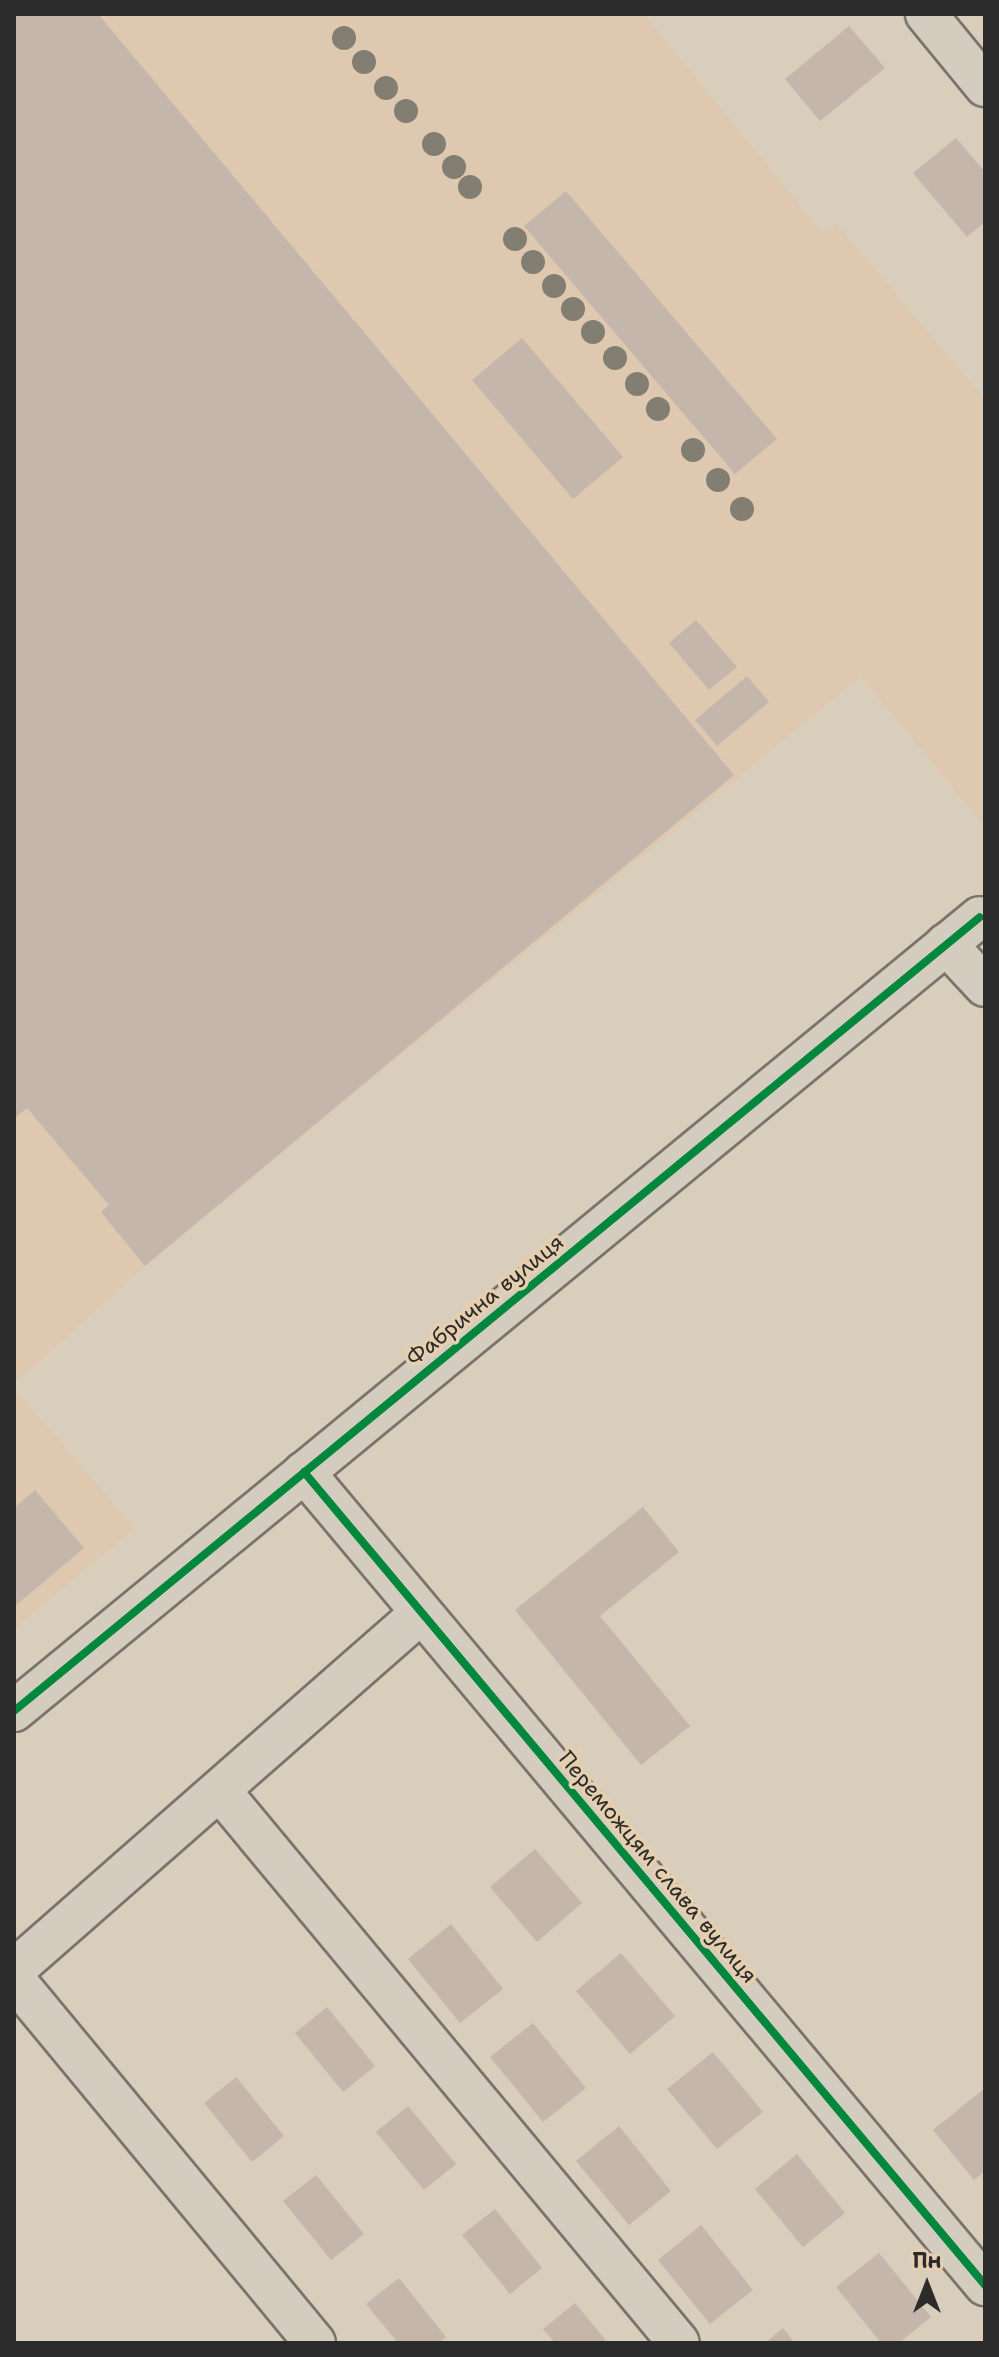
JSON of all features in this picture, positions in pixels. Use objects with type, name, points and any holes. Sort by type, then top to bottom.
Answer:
[{"type":"street","points":[[926,14],[985,86]]},
{"type":"street","name":"Фабрична вулиця","points":[[14,1711],[980,917]]},
{"type":"street","points":[[946,944],[985,986]]},
{"type":"street","name":"Переможцям слава вулиця","points":[[304,1472],[985,2285]]},
{"type":"street","points":[[14,1970],[221,1792],[421,1613]]},
{"type":"street","points":[[221,1792],[679,2343]]},
{"type":"street","points":[[14,1979],[315,2343]]},
{"type":"shaded area","points":[[14,14],[644,14],[822,232],[837,224],[985,399],[985,827],[861,676],[145,1266],[14,1384]]},
{"type":"shaded area","points":[[14,1388],[135,1528],[14,1629]]},
{"type":"building","points":[[14,14],[98,14],[734,775],[145,1266],[101,1212],[109,1205],[27,1108],[14,1119]]},
{"type":"building","points":[[849,26],[885,68],[820,121],[785,79]]},
{"type":"building","points":[[956,138],[985,172],[985,222],[967,237],[913,173]]},
{"type":"building","points":[[566,191],[777,439],[735,474],[524,226]]},
{"type":"building","points":[[522,338],[623,457],[573,499],[472,380]]},
{"type":"building","points":[[696,620],[737,667],[709,690],[669,643]]},
{"type":"building","points":[[747,676],[769,702],[717,746],[695,720]]},
{"type":"building","points":[[35,1490],[84,1548],[14,1607],[14,1508]]},
{"type":"building","points":[[643,1507],[679,1552],[600,1616],[690,1726],[641,1765],[515,1610]]},
{"type":"building","points":[[535,1849],[582,1903],[537,1942],[490,1887]]},
{"type":"building","points":[[451,1924],[503,1989],[460,2023],[408,1959]]},
{"type":"building","points":[[621,1953],[675,2016],[630,2054],[576,1991]]},
{"type":"building","points":[[327,2007],[375,2066],[343,2092],[295,2033]]},
{"type":"building","points":[[533,2023],[586,2088],[543,2122],[490,2057]]},
{"type":"building","points":[[713,2052],[763,2112],[717,2149],[667,2089]]},
{"type":"building","points":[[236,2077],[284,2136],[252,2162],[204,2103]]},
{"type":"building","points":[[985,2088],[985,2171],[974,2180],[933,2130]]},
{"type":"building","points":[[408,2106],[456,2164],[424,2190],[376,2132]]},
{"type":"building","points":[[619,2126],[671,2191],[629,2225],[576,2161]]},
{"type":"building","points":[[797,2154],[845,2213],[803,2247],[755,2189]]},
{"type":"building","points":[[316,2175],[364,2234],[331,2260],[283,2201]]},
{"type":"building","points":[[495,2209],[542,2268],[510,2294],[462,2235]]},
{"type":"building","points":[[701,2225],[753,2290],[710,2324],[658,2260]]},
{"type":"building","points":[[879,2253],[931,2317],[899,2343],[881,2343],[836,2287]]},
{"type":"building","points":[[399,2278],[446,2337],[439,2343],[398,2343],[366,2304]]},
{"type":"building","points":[[575,2303],[608,2343],[555,2343],[543,2329]]},
{"type":"building","points":[[783,2328],[795,2343],[765,2343]]},
{"type":"cycle path","points":[[14,1711],[980,917]]},
{"type":"cycle path","points":[[304,1472],[985,2285]]}]
